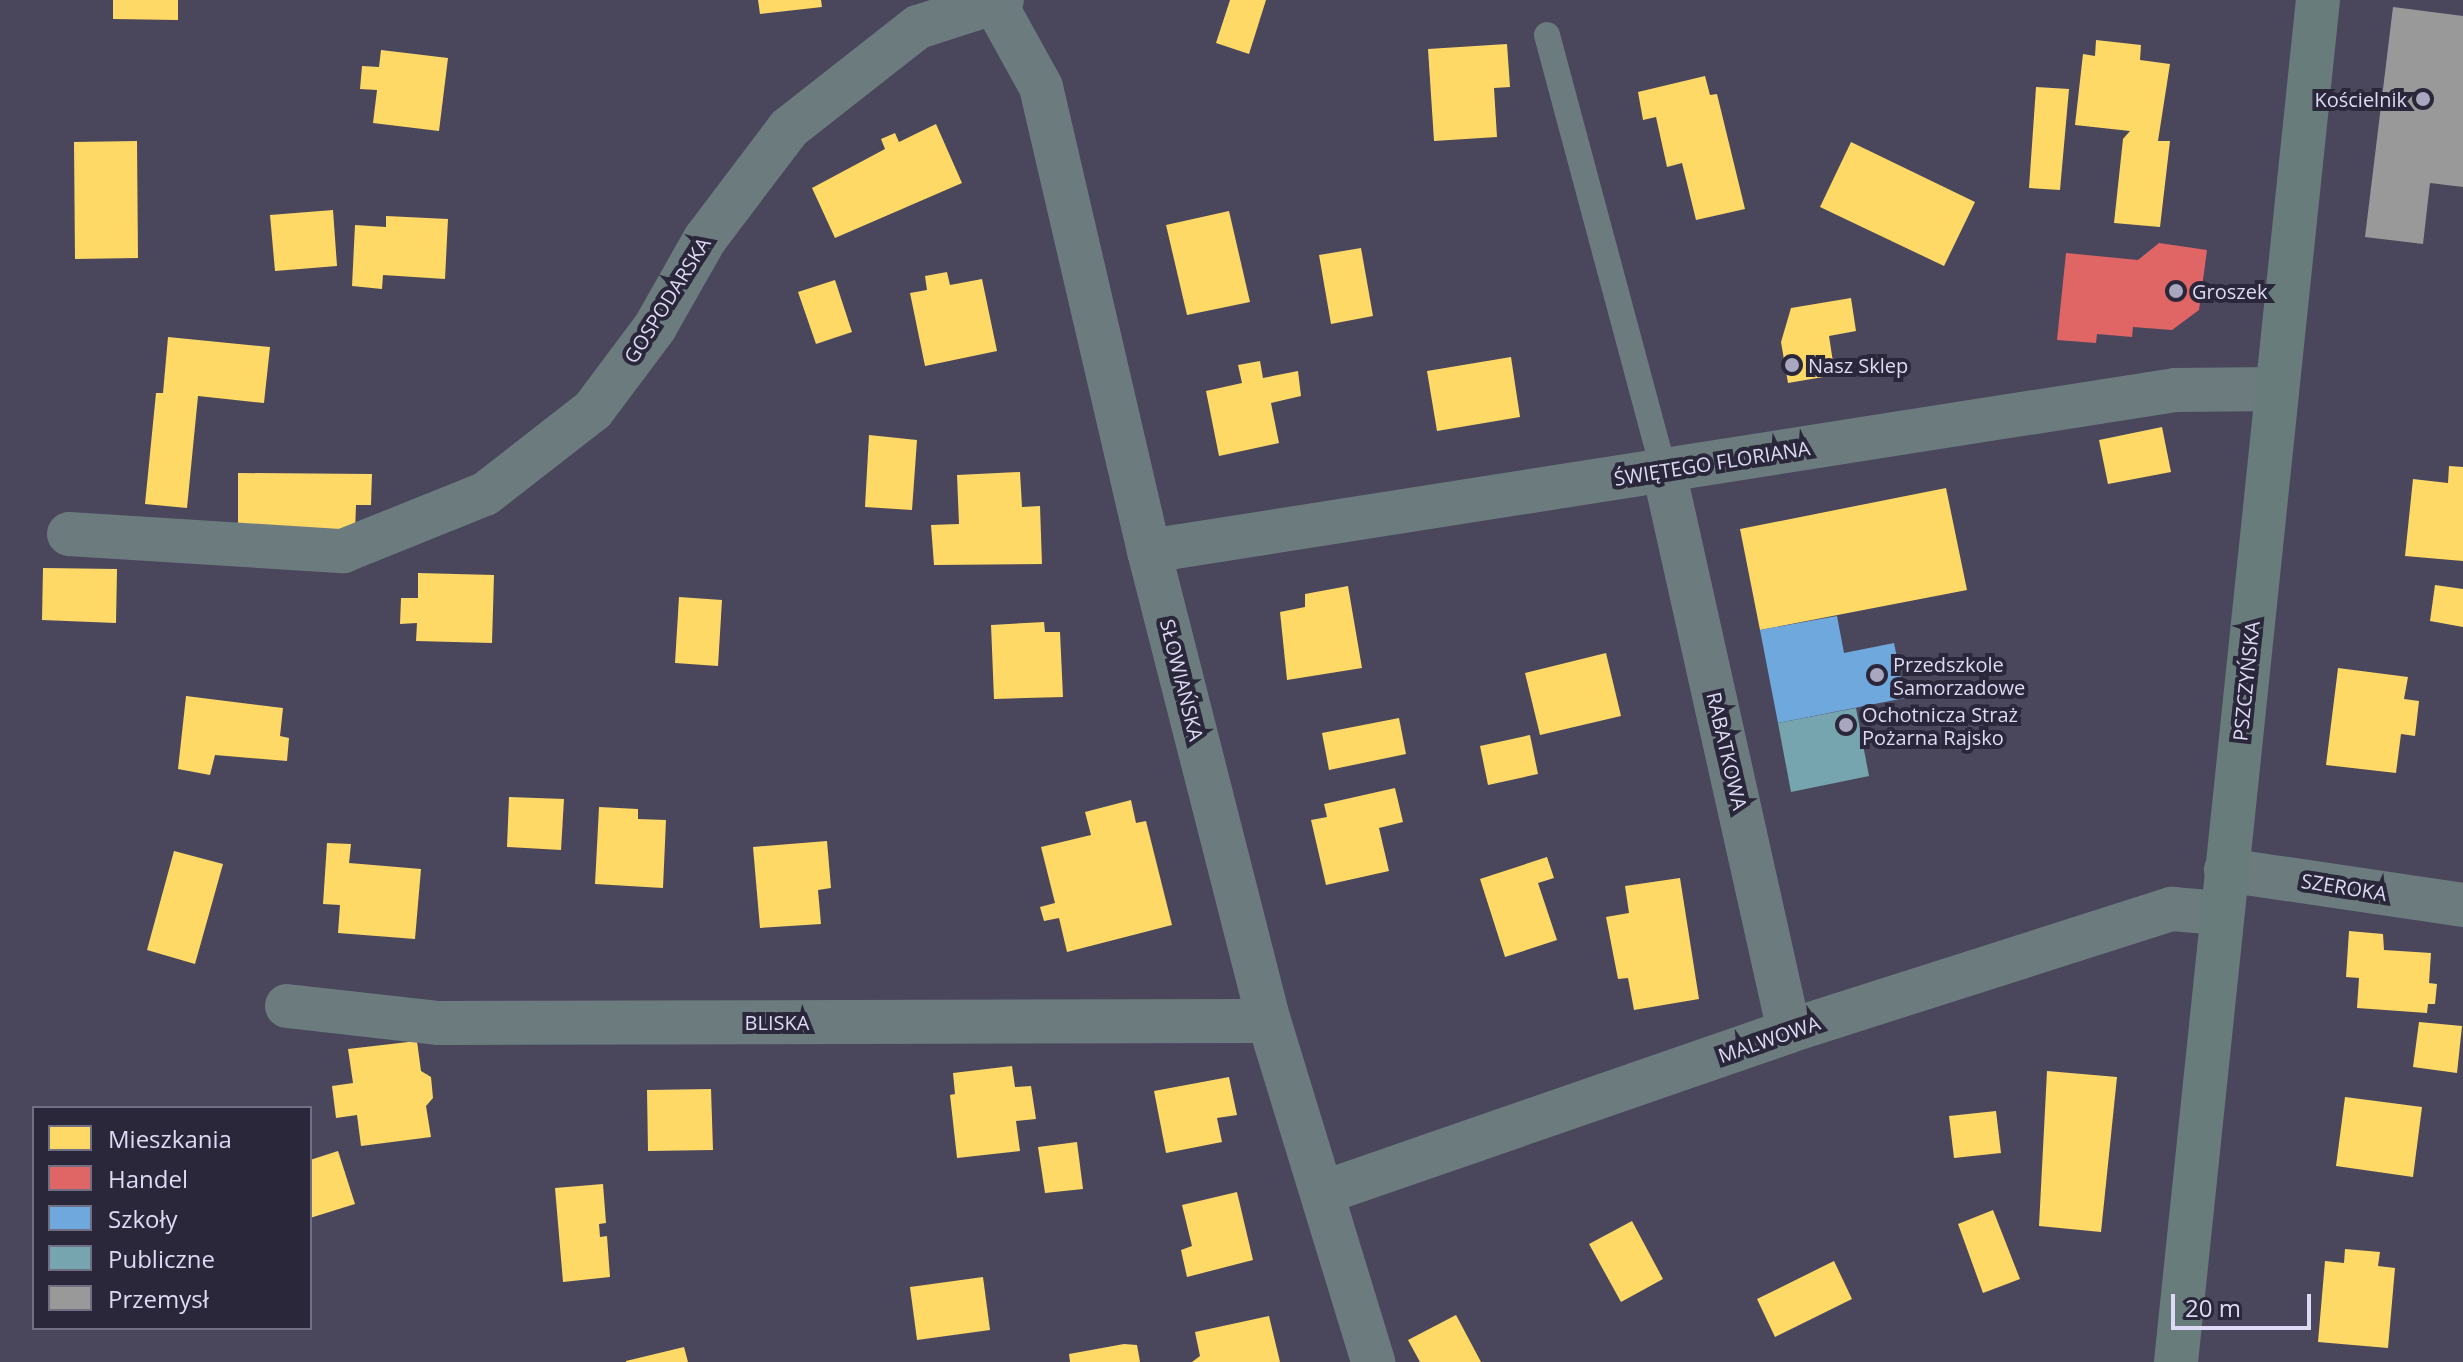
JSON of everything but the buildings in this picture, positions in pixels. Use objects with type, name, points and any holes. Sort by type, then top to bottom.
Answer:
[{"type":"main road","name":"PSZCZYŃSKA","points":[[2176,1362],[2318,0]]},
{"type":"street","name":"GOSPODARSKA","points":[[69,534],[343,551],[485,494],[593,410],[655,327],[705,239],[789,128],[918,27],[997,2]]},
{"type":"street","name":"SŁOWIAŃSKA","points":[[997,2],[1041,87],[1149,551],[1269,1021],[1373,1362]]},
{"type":"street","name":"ŚWIĘTEGO FLORIANA","points":[[1149,551],[2175,390],[2276,389]]},
{"type":"street","name":"RABATKOWA","points":[[1664,471],[1789,1031]]},
{"type":"street","name":"SZEROKA","points":[[2226,870],[2463,905]]},
{"type":"street","name":"MALWOWA","points":[[1322,1193],[1789,1031],[2172,909],[2221,913]]},
{"type":"street","name":"BLISKA","points":[[287,1006],[439,1023],[1269,1021]]},
{"type":"lane","points":[[1547,35],[1664,471]]},
{"type":"place","name":"Kościelnik","points":[[2423,99]]},
{"type":"place","name":"Groszek","points":[[2176,291]]},
{"type":"place","name":"Nasz Sklep","points":[[1792,365]]},
{"type":"place","name":"Przedszkole Samorzadowe","points":[[1877,675]]},
{"type":"place","name":"Ochotnicza Straż Pożarna Rajsko","points":[[1846,725]]}]
